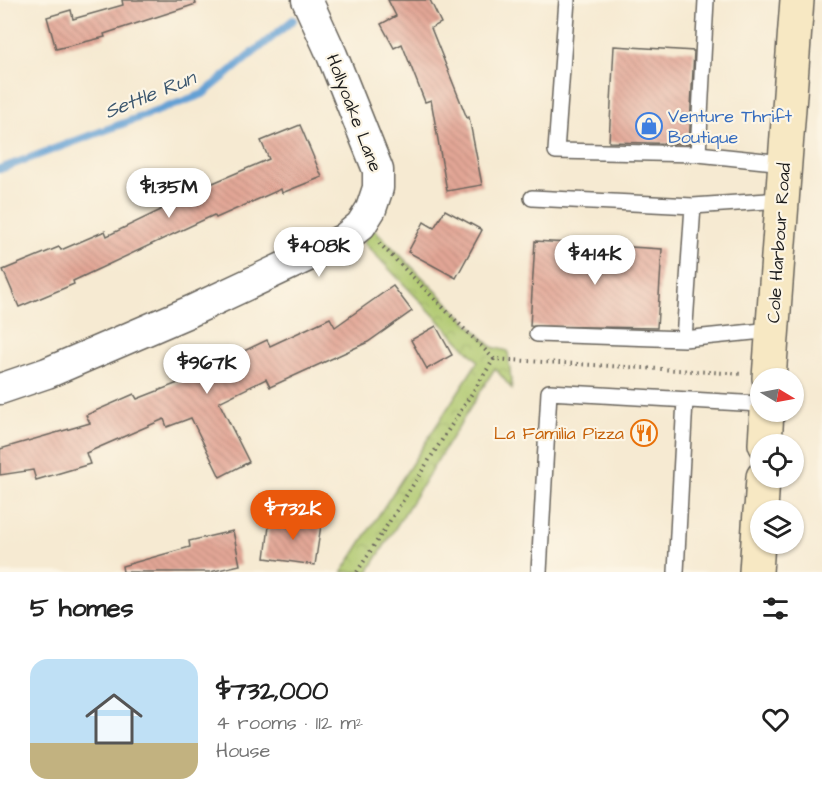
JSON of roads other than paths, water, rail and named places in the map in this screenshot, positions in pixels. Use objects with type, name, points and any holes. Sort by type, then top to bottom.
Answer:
[{"type":"main road","name":"Cole Harbour Road","points":[[768,368],[797,0]]},
{"type":"main road","points":[[756,572],[757,554]]},
{"type":"street","name":"Hollyoake Lane","points":[[0,389],[48,373],[191,311],[344,239],[361,225],[375,199],[378,170],[333,55],[307,0]]},
{"type":"lane","points":[[567,0],[556,151],[698,154],[784,163]]},
{"type":"lane","points":[[698,154],[706,0]]},
{"type":"lane","points":[[532,198],[693,206],[781,200]]},
{"type":"lane","points":[[684,339],[693,206]]},
{"type":"lane","points":[[537,334],[684,339],[772,330]]},
{"type":"lane","points":[[539,572],[549,392],[685,400],[750,389]]},
{"type":"lane","points":[[676,572],[685,400]]},
{"type":"waterway","name":"Settle Run","points":[[0,169],[203,94],[293,20]]},
{"type":"place","name":"Venture Thrift Boutique","points":[[649,126]]},
{"type":"place","name":"La Familia Pizza","points":[[644,433]]}]
